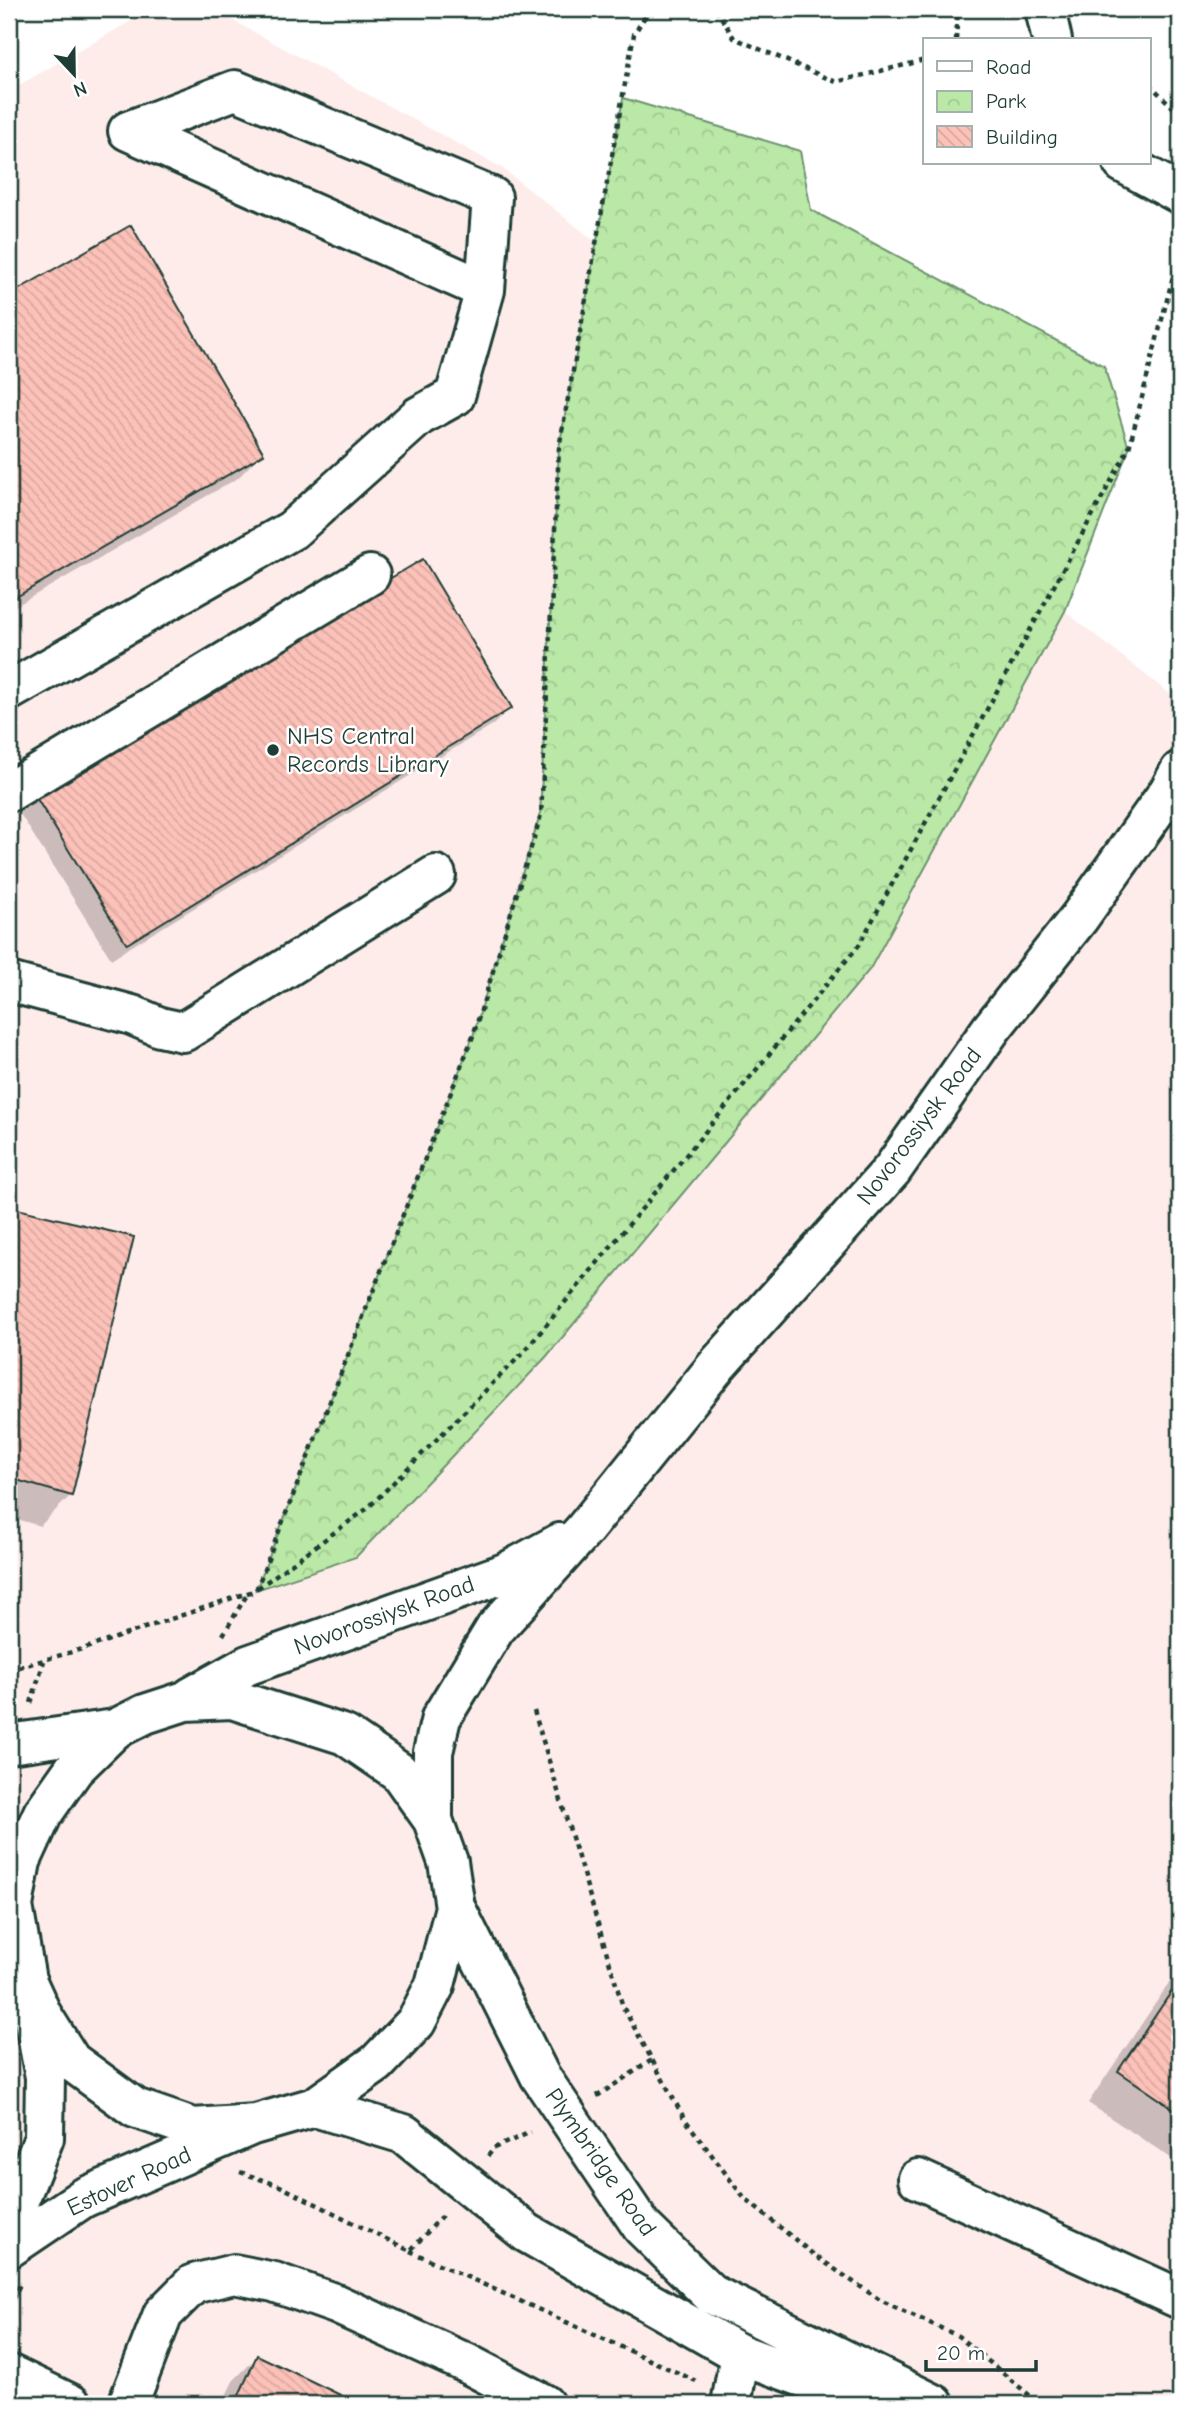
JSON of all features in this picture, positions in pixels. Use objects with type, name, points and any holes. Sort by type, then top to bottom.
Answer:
[{"type":"main road","points":[[1045,9],[1052,38]]},
{"type":"main road","points":[[9,691],[292,530],[419,416],[455,396],[485,290],[492,198],[235,90],[128,131],[485,290]]},
{"type":"main road","points":[[1125,164],[1180,194]]},
{"type":"main road","points":[[9,792],[370,575]]},
{"type":"main road","name":"Novorossiysk Road","points":[[433,1820],[433,1752],[441,1718],[495,1629],[584,1530],[718,1364],[892,1170],[991,1029],[1079,918],[1169,791],[1180,771]]},
{"type":"main road","points":[[9,982],[184,1032],[436,875]]},
{"type":"main road","name":"Novorossiysk Road","points":[[185,1701],[248,1665],[505,1573],[584,1530]]},
{"type":"main road","points":[[9,2225],[44,2138],[45,2077],[18,1953],[13,1906],[21,1861],[43,1813],[74,1769],[116,1729],[145,1714],[185,1701],[232,1699],[345,1735],[399,1772],[433,1820],[448,1862],[455,1907],[435,1985],[416,2022],[377,2063],[315,2107],[256,2124],[193,2127],[135,2108],[71,2061],[42,2015],[18,1953]]},
{"type":"main road","points":[[9,1744],[116,1729]]},
{"type":"main road","name":"Plymbridge Road","points":[[455,1907],[540,2076],[642,2227],[711,2294],[929,2403]]},
{"type":"main road","points":[[315,2107],[404,2134],[527,2233],[740,2354],[866,2404]]},
{"type":"main road","name":"Estover Road","points":[[17,2262],[83,2198],[256,2124]]},
{"type":"main road","points":[[918,2179],[1180,2299]]},
{"type":"main road","points":[[128,2404],[163,2314],[193,2284],[234,2274],[275,2282],[336,2304],[466,2363],[544,2404]]},
{"type":"main road","points":[[731,2401],[740,2354]]},
{"type":"main road","points":[[9,2374],[68,2403]]},
{"type":"path","points":[[9,1670],[89,1647],[256,1590],[473,1036],[541,815],[559,448],[635,34],[650,9]]},
{"type":"path","points":[[716,9],[734,38],[836,82],[923,60]]},
{"type":"path","points":[[956,38],[958,9]]},
{"type":"path","points":[[1150,85],[1180,114]]},
{"type":"path","points":[[218,1644],[245,1598],[368,1508],[524,1352],[859,945],[1129,448],[1180,249]]},
{"type":"path","points":[[534,1711],[623,2007],[684,2118],[744,2198],[814,2255],[880,2300],[958,2336],[1040,2404]]},
{"type":"path","points":[[410,2250],[469,2188],[494,2148],[566,2116],[652,2060]]},
{"type":"path","points":[[228,2176],[241,2172],[280,2186],[731,2401]]},
{"type":"path","points":[[9,2308],[17,2262]]},
{"type":"shaded area","points":[[152,9],[212,9],[502,168],[1180,702],[1180,2404],[9,2404],[9,91]]},
{"type":"green space","points":[[623,98],[800,151],[811,210],[1104,366],[1129,448],[1065,611],[870,969],[546,1357],[356,1557],[256,1590],[473,1036],[540,815],[559,448]]},
{"type":"building","points":[[131,225],[264,454],[9,601],[9,295]]},
{"type":"building","name":"NHS Central Records Library","points":[[423,559],[512,708],[127,944],[32,791]]},
{"type":"building","points":[[9,1207],[134,1237],[72,1496],[9,1478]]},
{"type":"building","points":[[1180,1979],[1180,2113],[1118,2071]]},
{"type":"building","points":[[257,2355],[359,2404],[235,2404]]},
{"type":"place","name":"NHS Central Records Library","points":[[273,750]]}]
